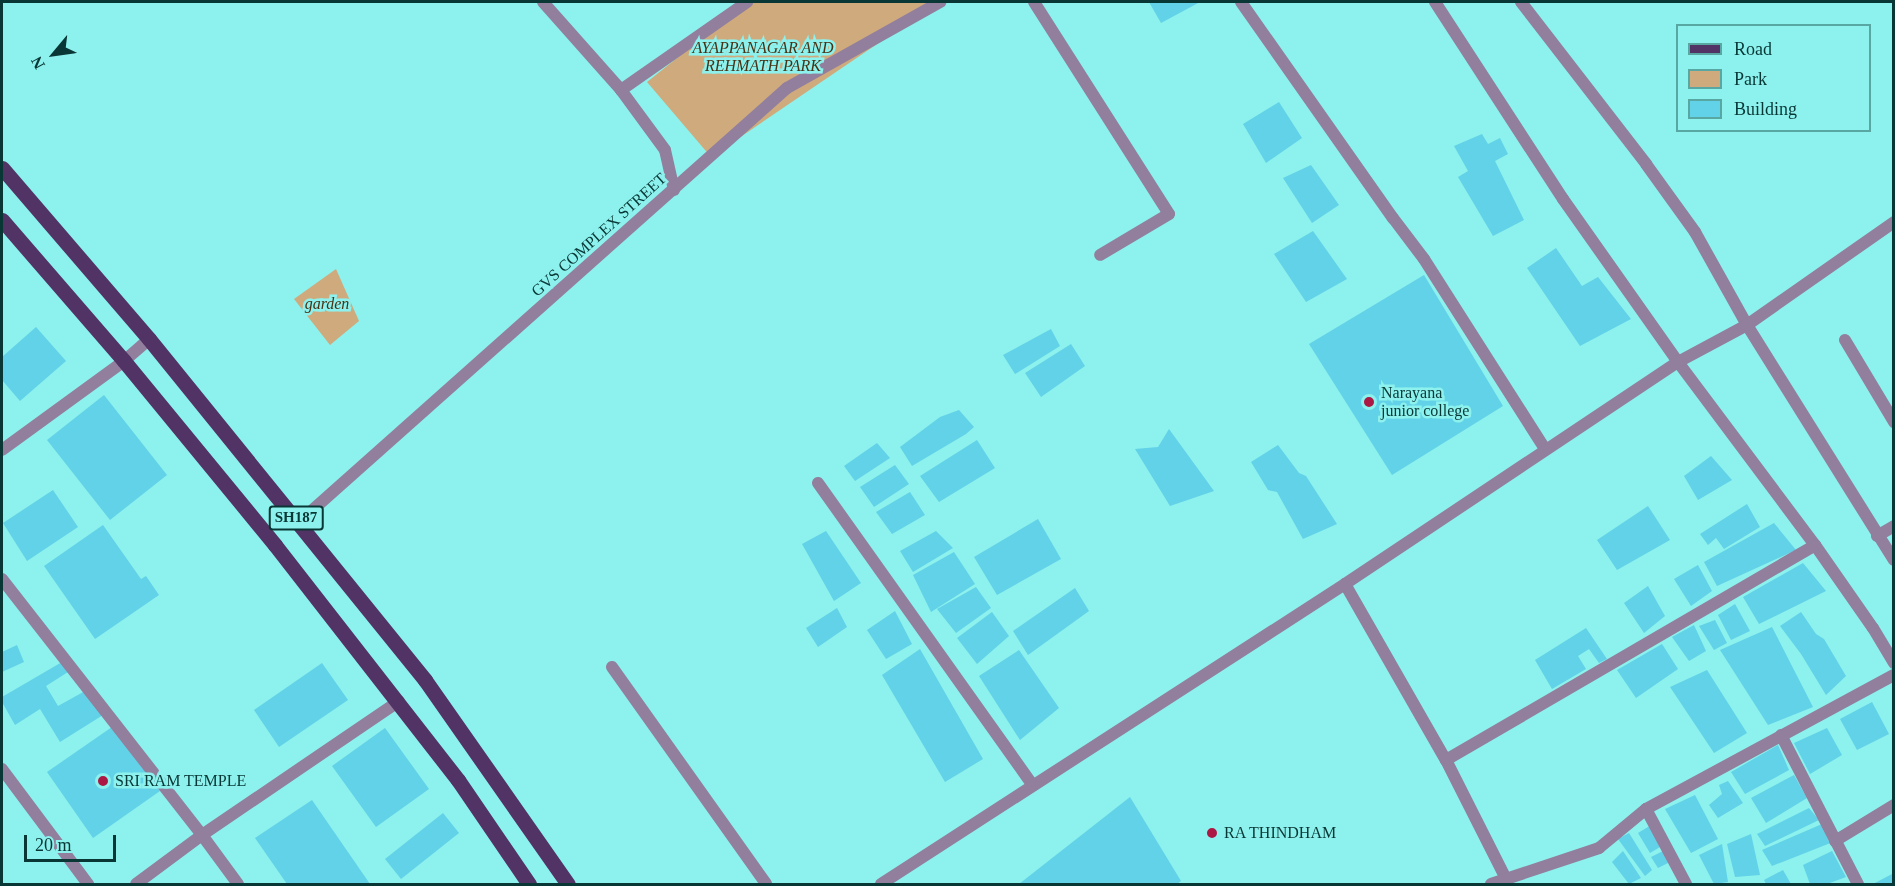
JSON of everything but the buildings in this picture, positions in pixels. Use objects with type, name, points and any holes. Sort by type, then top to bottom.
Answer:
[{"type":"main road","name":"SH187","points":[[2,168],[149,339],[425,680],[568,885]]},
{"type":"main road","name":"SH187","points":[[2,220],[124,361],[276,545],[458,780],[529,885]]},
{"type":"street","points":[[543,2],[621,90],[665,150],[674,190]]},
{"type":"street","points":[[621,90],[745,2]]},
{"type":"street","name":"GVS COMPLEX STREET","points":[[299,522],[787,88],[940,2]]},
{"type":"street","points":[[1034,2],[1169,214],[1100,255]]},
{"type":"street","points":[[1241,2],[1380,201],[1424,259],[1545,449]]},
{"type":"street","points":[[1435,2],[1563,199],[1678,362],[1815,545],[1873,628],[1893,663]]},
{"type":"street","points":[[1521,2],[1646,164],[1695,232],[1747,325],[1893,560]]},
{"type":"street","points":[[881,885],[1345,584],[1678,362],[1747,325],[1893,222]]},
{"type":"street","points":[[2,450],[124,361],[149,339]]},
{"type":"street","points":[[1845,340],[1893,422]]},
{"type":"street","points":[[818,483],[1033,785]]},
{"type":"street","points":[[1877,536],[1893,526]]},
{"type":"street","points":[[1446,760],[1815,545]]},
{"type":"street","points":[[2,579],[202,835],[238,885]]},
{"type":"street","points":[[1345,584],[1446,760],[1507,881]]},
{"type":"street","points":[[612,667],[766,885]]},
{"type":"street","points":[[1491,885],[1599,848],[1646,809],[1893,675]]},
{"type":"street","points":[[136,885],[202,835],[399,701]]},
{"type":"street","points":[[1781,735],[1858,885]]},
{"type":"street","points":[[2,769],[88,885]]},
{"type":"street","points":[[1835,842],[1893,805]]},
{"type":"street","points":[[1646,809],[1686,885]]},
{"type":"green space","name":"AYAPPANAGAR AND REHMATH PARK","points":[[747,2],[939,2],[711,157],[647,82]]},
{"type":"green space","name":"garden","points":[[336,269],[359,321],[330,345],[294,299]]},
{"type":"place","name":"Narayana junior college","points":[[1369,402]]},
{"type":"place","name":"SRI RAM TEMPLE","points":[[103,781]]},
{"type":"place","name":"RA THINDHAM","points":[[1212,833]]}]
